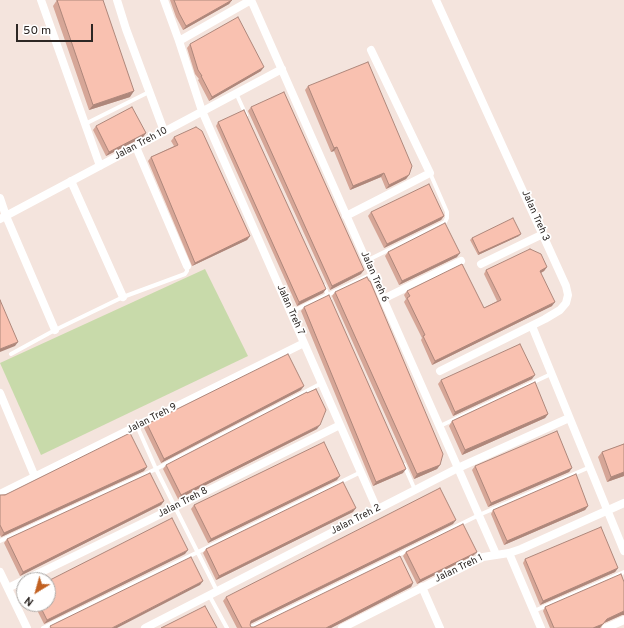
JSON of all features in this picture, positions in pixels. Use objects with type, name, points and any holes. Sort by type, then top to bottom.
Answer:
[{"type":"street","points":[[41,0],[100,166]]},
{"type":"street","points":[[117,0],[164,131]]},
{"type":"street","name":"Jalan Treh 7","points":[[164,0],[202,111],[377,509]]},
{"type":"street","points":[[179,41],[251,0]]},
{"type":"street","name":"Jalan Treh 6","points":[[251,0],[496,554]]},
{"type":"street","name":"Jalan Treh 3","points":[[436,0],[543,234],[566,286],[568,295],[566,303],[560,310],[532,326],[440,371]]},
{"type":"street","points":[[346,216],[430,173],[371,50]]},
{"type":"street","name":"Jalan Treh 10","points":[[3,218],[282,68]]},
{"type":"street","points":[[136,146],[187,266]]},
{"type":"street","points":[[71,181],[123,297]]},
{"type":"street","points":[[0,198],[3,218],[55,330]]},
{"type":"street","points":[[481,264],[543,234]]},
{"type":"street","points":[[383,299],[461,261]]},
{"type":"street","points":[[532,326],[624,551]]},
{"type":"street","name":"Jalan Treh 9","points":[[0,494],[304,343]]},
{"type":"street","points":[[0,393],[35,477]]},
{"type":"street","name":"Jalan Treh 2","points":[[144,628],[458,468],[569,418]]},
{"type":"street","name":"Jalan Treh 8","points":[[40,572],[340,425]]},
{"type":"street","name":"Jalan Treh 1","points":[[342,628],[417,587],[483,556],[509,553],[521,549],[624,503]]},
{"type":"street","points":[[509,553],[541,628]]},
{"type":"street","points":[[0,572],[27,628]]},
{"type":"street","name":"Jalan Treh 8","points":[[8,588],[16,584]]},
{"type":"street","points":[[417,587],[440,628]]},
{"type":"street","points":[[606,628],[624,620]]},
{"type":"lane","points":[[86,124],[150,92]]},
{"type":"lane","points":[[236,93],[249,122]]},
{"type":"lane","points":[[366,261],[445,222],[447,212],[430,173]]},
{"type":"lane","points":[[11,354],[55,330],[123,297],[184,274],[187,271],[187,266]]},
{"type":"lane","points":[[291,312],[372,274]]},
{"type":"lane","points":[[321,280],[331,302]]},
{"type":"lane","points":[[439,426],[551,374]]},
{"type":"lane","points":[[0,541],[156,469],[322,383]]},
{"type":"lane","points":[[137,426],[156,469],[176,506],[217,591]]},
{"type":"lane","points":[[402,461],[415,490]]},
{"type":"lane","points":[[250,628],[399,556],[479,515],[590,467]]},
{"type":"lane","points":[[43,628],[361,472]]},
{"type":"lane","points":[[399,556],[402,562]]},
{"type":"lane","points":[[534,611],[624,572]]},
{"type":"lane","points":[[209,595],[227,628]]},
{"type":"green space","points":[[205,269],[248,356],[41,455],[0,363]]},
{"type":"building","points":[[57,0],[103,0],[134,91],[93,105]]},
{"type":"building","points":[[174,0],[232,0],[186,26]]},
{"type":"building","points":[[238,17],[264,67],[212,97],[198,70],[190,44]]},
{"type":"building","points":[[368,62],[412,166],[409,175],[389,185],[384,173],[353,186],[337,147],[334,148],[308,86]]},
{"type":"building","points":[[284,92],[364,270],[332,286],[251,107]]},
{"type":"building","points":[[132,107],[146,133],[109,152],[96,126]]},
{"type":"building","points":[[244,110],[326,289],[299,302],[218,122]]},
{"type":"building","points":[[196,127],[202,131],[250,236],[195,263],[151,157],[178,145],[174,137]]},
{"type":"building","points":[[429,184],[444,216],[387,244],[371,212]]},
{"type":"building","points":[[513,218],[521,234],[479,253],[472,238]]},
{"type":"building","points":[[445,223],[460,253],[402,281],[388,252]]},
{"type":"building","points":[[530,249],[541,254],[547,267],[540,271],[555,302],[435,361],[423,336],[425,335],[407,298],[410,296],[407,291],[462,264],[484,308],[501,300],[486,270]]},
{"type":"building","points":[[367,277],[443,454],[440,465],[417,474],[335,292]]},
{"type":"building","points":[[329,295],[406,469],[376,482],[304,307]]},
{"type":"building","points":[[0,300],[18,342],[0,349]]},
{"type":"building","points":[[520,344],[535,375],[455,412],[441,380]]},
{"type":"building","points":[[288,354],[304,386],[164,459],[147,424]]},
{"type":"building","points":[[535,382],[548,414],[465,450],[452,421]]},
{"type":"building","points":[[316,389],[326,410],[320,425],[181,495],[166,465],[307,392]]},
{"type":"building","points":[[557,431],[572,468],[491,503],[475,466]]},
{"type":"building","points":[[130,433],[147,467],[4,533],[0,525],[0,495],[5,495]]},
{"type":"building","points":[[324,442],[340,476],[211,539],[194,505]]},
{"type":"building","points":[[624,444],[624,472],[611,477],[602,452]]},
{"type":"building","points":[[150,473],[164,501],[23,572],[7,539]]},
{"type":"building","points":[[576,474],[588,506],[507,541],[493,510]]},
{"type":"building","points":[[343,482],[356,508],[219,576],[206,549]]},
{"type":"building","points":[[440,488],[456,520],[251,621],[250,625],[251,627],[254,627],[400,556],[413,583],[326,628],[242,628],[226,597]]},
{"type":"building","points":[[172,518],[188,550],[47,620],[43,612],[56,612],[56,577]]},
{"type":"building","points":[[463,524],[477,552],[420,580],[406,552]]},
{"type":"building","points":[[601,527],[618,568],[543,601],[525,559]]},
{"type":"building","points":[[191,557],[203,581],[112,628],[51,628],[50,626]]},
{"type":"building","points":[[621,574],[624,582],[624,611],[607,619],[603,624],[593,628],[554,628],[545,607]]},
{"type":"building","points":[[205,606],[217,628],[161,628]]}]
